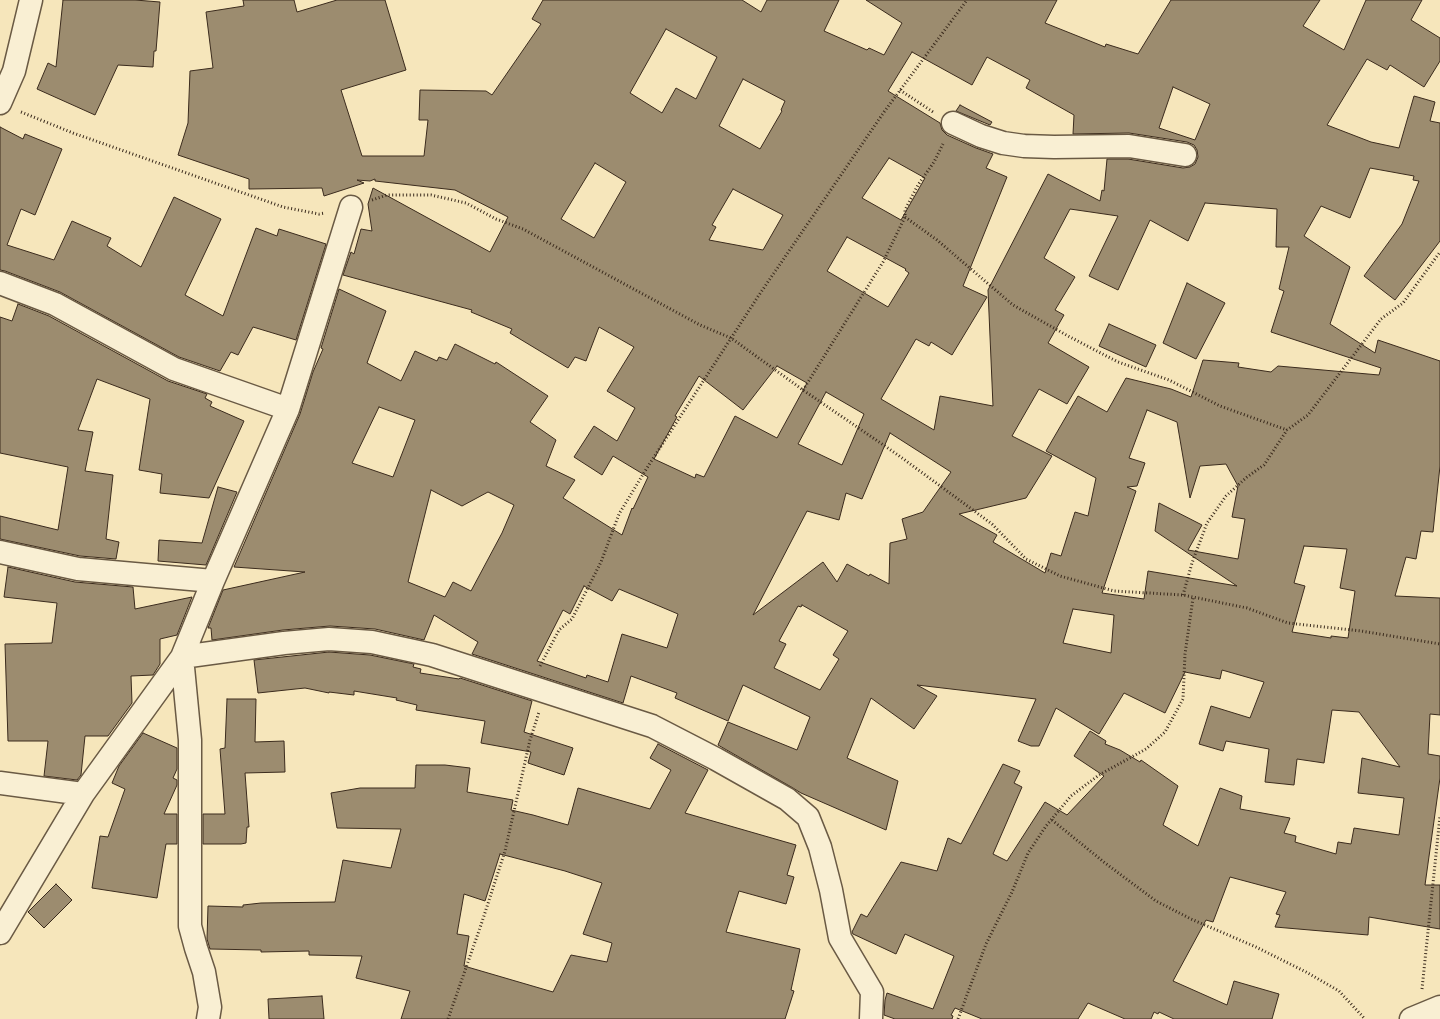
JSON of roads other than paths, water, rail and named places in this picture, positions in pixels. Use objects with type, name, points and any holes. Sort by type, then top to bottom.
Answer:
[{"type":"street","points":[[0,103],[14,71],[31,0]]},
{"type":"street","points":[[953,124],[1002,143],[1024,146],[1128,146],[1185,155]]},
{"type":"street","points":[[0,933],[83,794],[182,657],[288,409],[352,207]]},
{"type":"street","points":[[0,283],[55,304],[174,369],[288,409]]},
{"type":"street","points":[[0,552],[78,569],[213,581]]},
{"type":"street","points":[[182,657],[329,639],[372,642],[432,655],[652,726],[787,799],[808,817],[820,847],[831,890],[840,938],[872,992],[871,1019]]},
{"type":"street","points":[[182,657],[190,740],[190,926],[204,972],[210,1007],[208,1019]]},
{"type":"street","points":[[0,783],[83,794]]},
{"type":"street","points":[[1417,1018],[1440,1007]]}]
